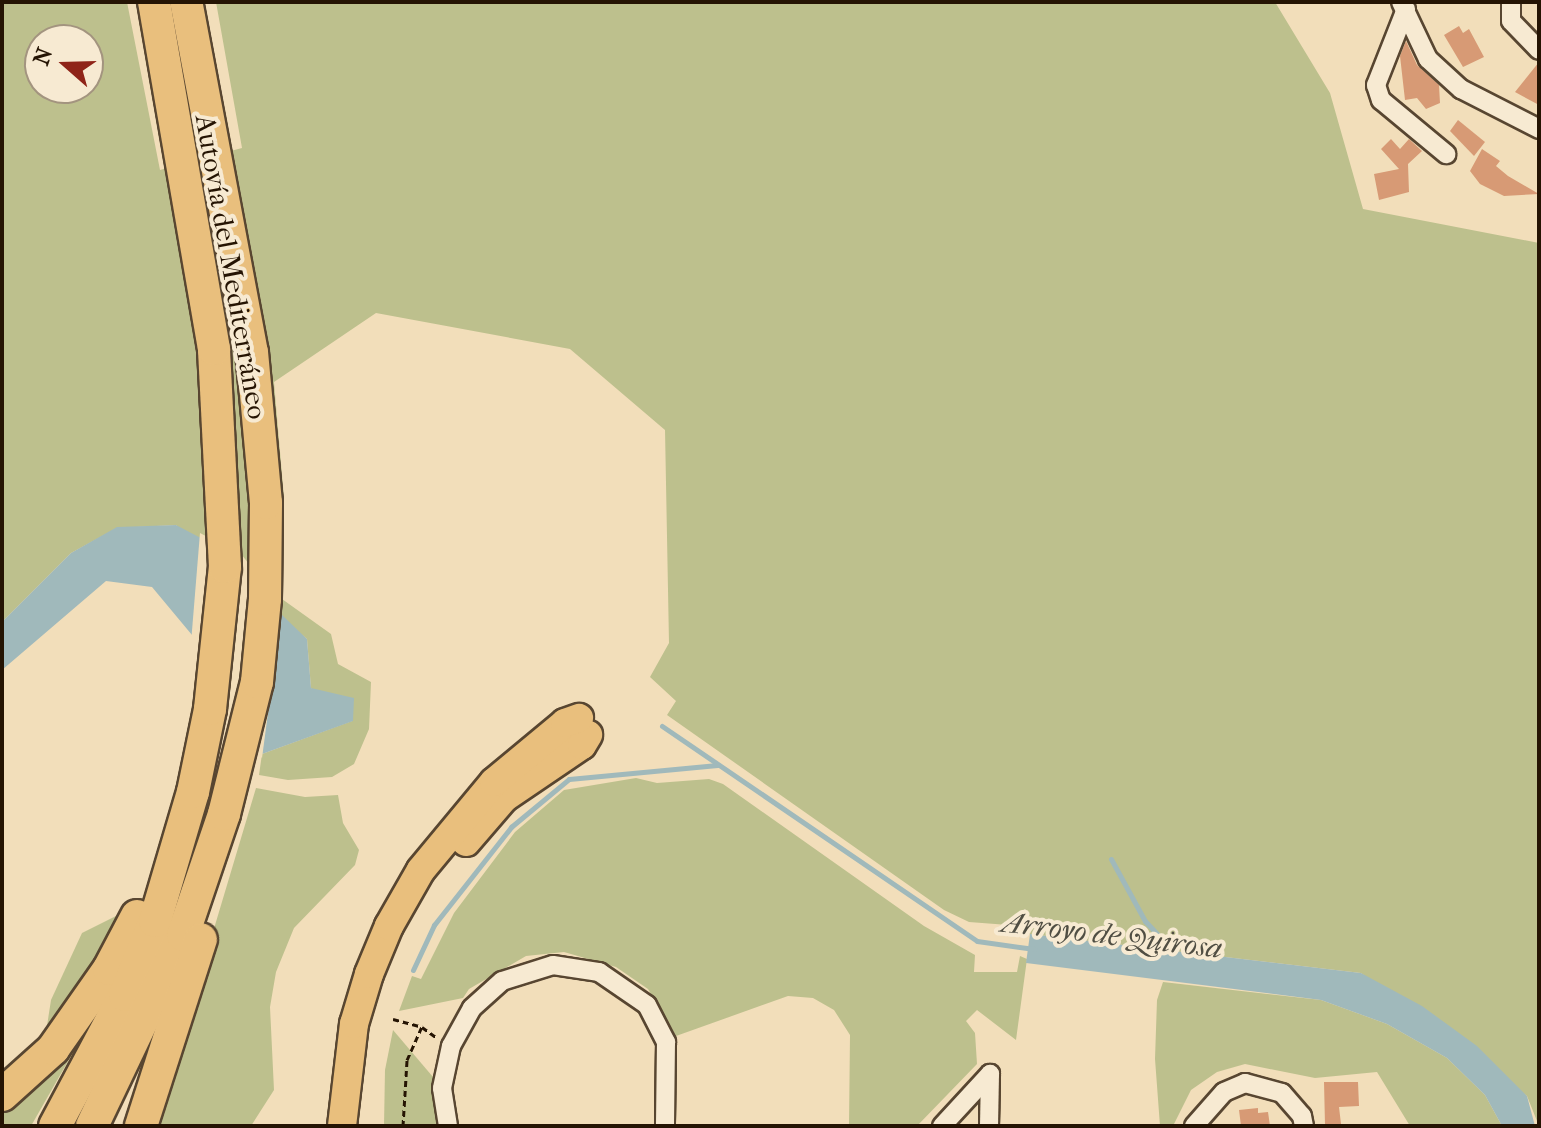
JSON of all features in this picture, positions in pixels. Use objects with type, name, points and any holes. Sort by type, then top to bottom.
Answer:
[{"type":"highway","name":"Autovía del Mediterráneo","points":[[92,1126],[169,928],[224,814],[257,682],[266,503],[252,353],[154,2]]},
{"type":"highway","name":"Autovía del Mediterráneo","points":[[55,1126],[125,995],[169,928],[186,749],[203,643],[222,459],[186,2]]},
{"type":"highway","points":[[2,1095],[53,1049],[109,969],[169,928]]},
{"type":"highway","points":[[141,1126],[169,928]]},
{"type":"main road","points":[[342,1126],[354,1024],[369,974],[402,903],[477,798],[565,723],[583,726],[582,745],[504,798],[436,879],[384,985],[370,1038],[360,1126]]},
{"type":"street","points":[[1511,2],[1511,21],[1539,50]]},
{"type":"street","points":[[1403,6],[1428,59],[1461,89],[1539,129]]},
{"type":"street","points":[[1403,6],[1376,85],[1381,100],[1446,154]]},
{"type":"street","points":[[448,1126],[442,1088],[451,1046],[472,1008],[502,981],[553,965],[599,972],[647,1005],[666,1042],[665,1126]]},
{"type":"street","points":[[942,1126],[990,1074],[989,1126]]},
{"type":"street","points":[[1194,1126],[1224,1092],[1245,1083],[1282,1093],[1302,1116],[1304,1126]]},
{"type":"path","points":[[393,1019],[422,1027],[451,1046]]},
{"type":"path","points":[[403,1126],[402,1082],[422,1027]]},
{"type":"green space","points":[[2,2],[127,2],[160,170],[242,148],[216,2],[1275,2],[1330,93],[1363,209],[1539,243],[1539,1126],[1527,1096],[1361,973],[1030,934],[1022,937],[1022,926],[969,922],[944,910],[667,715],[676,701],[650,677],[669,643],[665,430],[570,349],[376,313],[274,382],[284,498],[282,599],[331,634],[338,664],[371,682],[369,729],[354,764],[332,777],[288,780],[259,775],[262,754],[352,721],[311,688],[307,639],[176,525],[117,528],[71,553],[2,622]]},
{"type":"green space","points":[[636,778],[657,783],[709,779],[723,784],[924,926],[975,955],[974,972],[1017,972],[1020,956],[1027,959],[1016,1040],[977,1010],[966,1021],[975,1033],[977,1064],[917,1126],[849,1126],[850,1035],[834,1010],[813,998],[788,996],[676,1036],[648,989],[616,967],[564,952],[526,956],[469,989],[463,998],[399,1011],[412,976],[421,979],[454,913],[515,832],[564,790]]},
{"type":"green space","points":[[256,788],[305,797],[338,795],[343,823],[359,850],[355,865],[294,928],[276,972],[270,1007],[274,1090],[251,1126],[155,1126]]},
{"type":"green space","points":[[130,909],[71,1000],[47,1026],[51,1000],[82,933]]},
{"type":"green space","points":[[1163,982],[1321,1000],[1387,1024],[1447,1058],[1485,1095],[1502,1126],[1410,1126],[1377,1072],[1315,1078],[1245,1064],[1217,1072],[1191,1090],[1173,1126],[1160,1126],[1155,1059],[1157,1000]]},
{"type":"green space","points":[[87,1028],[31,1126],[2,1126],[2,1108]]},
{"type":"green space","points":[[393,1030],[433,1077],[439,1126],[384,1126],[385,1070]]},
{"type":"water","points":[[176,525],[239,558],[281,614],[307,639],[311,688],[354,698],[353,721],[262,754],[221,706],[192,635],[152,587],[106,581],[2,670],[2,622],[71,553],[117,527]]},
{"type":"water","points":[[1030,934],[1361,973],[1422,1006],[1477,1046],[1527,1096],[1535,1126],[1502,1126],[1485,1095],[1447,1058],[1387,1024],[1321,1000],[1026,963]]},
{"type":"pier","points":[[200,533],[242,555],[282,608],[262,758],[218,708],[191,643]]},
{"type":"building","points":[[1459,26],[1463,33],[1469,29],[1484,57],[1463,67],[1444,35]]},
{"type":"building","points":[[1406,41],[1417,65],[1439,85],[1440,103],[1426,109],[1417,98],[1405,100],[1400,56]]},
{"type":"building","points":[[1539,62],[1539,105],[1515,92]]},
{"type":"building","points":[[1458,120],[1485,142],[1474,156],[1450,131]]},
{"type":"building","points":[[1391,139],[1400,149],[1409,139],[1422,151],[1408,164],[1409,192],[1379,200],[1374,174],[1399,169],[1381,149]]},
{"type":"building","points":[[1482,149],[1500,161],[1496,166],[1508,176],[1539,194],[1504,196],[1480,184],[1470,171]]},
{"type":"building","points":[[1324,1082],[1358,1082],[1359,1106],[1339,1107],[1341,1124],[1325,1125]]},
{"type":"building","points":[[1258,1108],[1258,1113],[1268,1112],[1270,1126],[1241,1126],[1239,1110]]},
{"type":"waterway","name":"Arroyo de Quirosa","points":[[662,726],[977,941],[1034,949]]},
{"type":"waterway","points":[[413,970],[434,925],[511,827],[569,779],[717,765]]},
{"type":"waterway","points":[[1111,859],[1145,921],[1176,954]]}]
